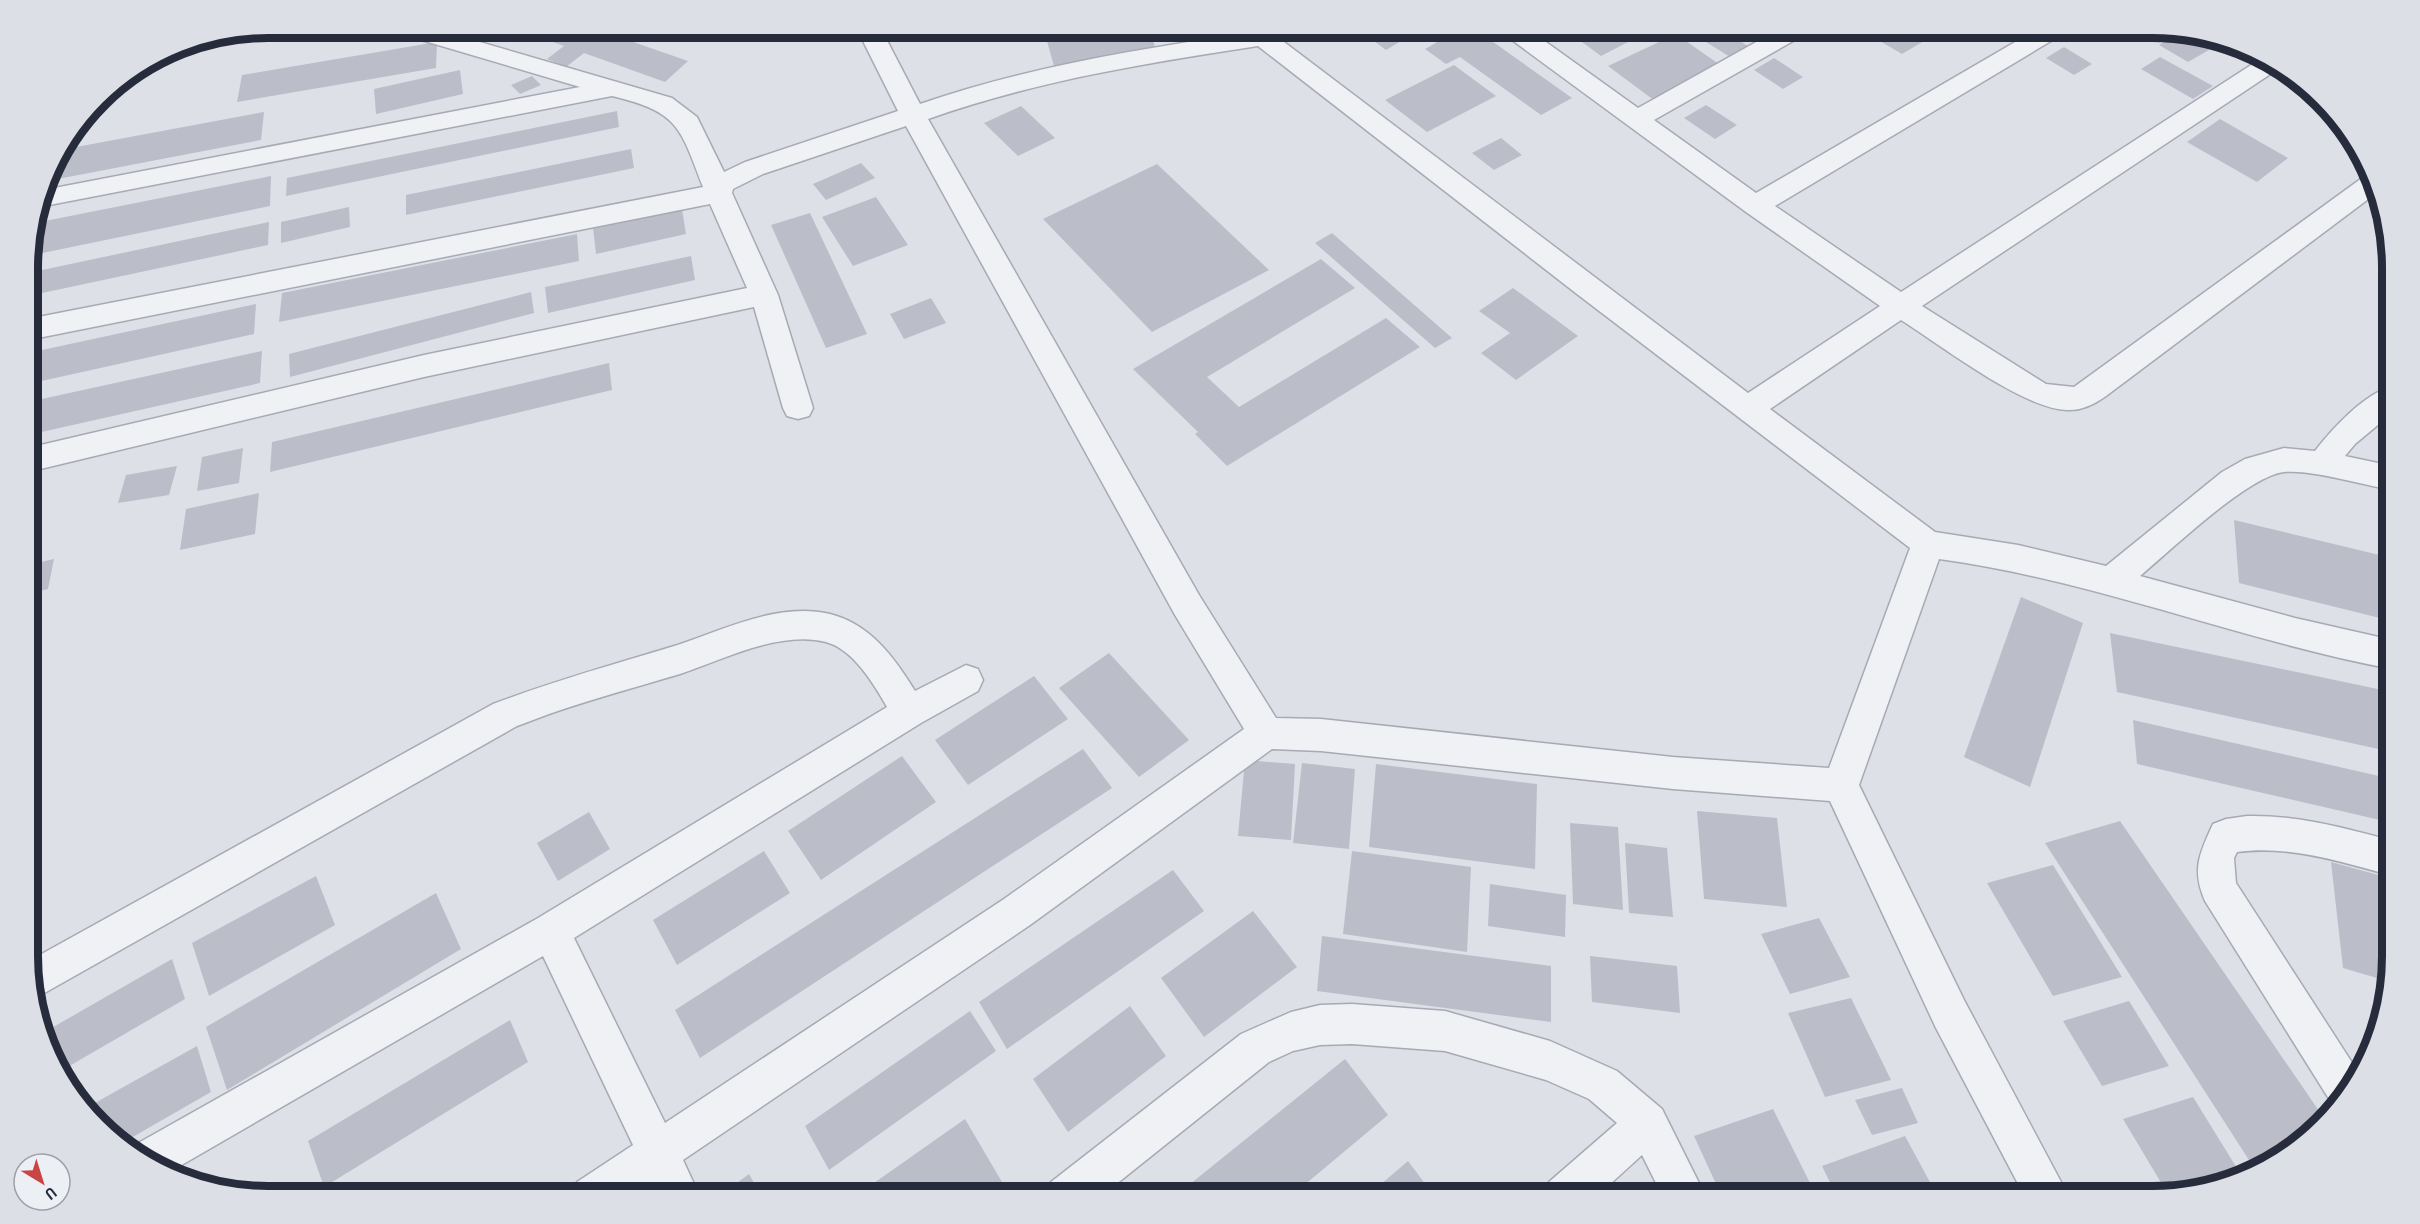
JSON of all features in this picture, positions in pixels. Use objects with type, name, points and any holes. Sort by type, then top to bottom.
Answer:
[{"type":"street","points":[[440,38],[612,88],[644,95],[670,109],[687,123],[764,295],[798,408]]},
{"type":"street","points":[[874,38],[913,115],[1187,605],[1266,732]]},
{"type":"street","points":[[719,193],[722,184],[754,168],[963,96],[1232,38]]},
{"type":"street","points":[[1275,38],[1749,408],[1928,544],[1983,550],[2112,580],[2281,629],[2382,653]]},
{"type":"street","points":[[1525,38],[1755,206],[1900,306],[2036,392],[2061,400],[2076,399],[2093,392],[2114,374],[2368,186]]},
{"type":"street","points":[[1636,120],[1781,38]]},
{"type":"street","points":[[1755,206],[2039,38]]},
{"type":"street","points":[[1749,408],[2265,66]]},
{"type":"street","points":[[48,198],[612,88]]},
{"type":"street","points":[[37,328],[719,193]]},
{"type":"street","points":[[37,458],[424,366],[764,295]]},
{"type":"street","points":[[2322,464],[2344,436],[2382,405]]},
{"type":"street","points":[[2112,580],[2233,481],[2256,468],[2284,460],[2322,464],[2382,476]]},
{"type":"street","points":[[1928,544],[1841,785],[1950,1014],[2042,1186]]},
{"type":"street","points":[[38,977],[505,715],[574,690],[761,632],[815,626],[837,631],[862,648],[879,667],[909,712]]},
{"type":"street","points":[[155,1157],[551,931],[909,712],[966,680]]},
{"type":"street","points":[[608,1186],[936,967],[1190,791],[1266,732],[1321,735],[1672,773],[1841,785]]},
{"type":"street","points":[[2343,1085],[2218,888],[2216,858],[2226,836],[2251,831],[2309,836],[2382,856]]},
{"type":"street","points":[[551,931],[674,1186]]},
{"type":"street","points":[[1080,1186],[1255,1048],[1291,1032],[1320,1025],[1352,1024],[1445,1031],[1550,1061],[1603,1086],[1648,1123],[1680,1186]]},
{"type":"street","points":[[1576,1186],[1648,1123]]},
{"type":"building","points":[[542,38],[622,38],[688,61],[665,82],[584,53],[566,67],[547,59],[564,46]]},
{"type":"building","points":[[1046,38],[1152,38],[1156,49],[1054,66]]},
{"type":"building","points":[[1397,38],[1401,41],[1386,50],[1371,39]]},
{"type":"building","points":[[1435,38],[1487,38],[1572,98],[1541,115],[1460,57],[1446,64],[1425,49],[1439,41]]},
{"type":"building","points":[[1577,38],[1636,38],[1601,56]]},
{"type":"building","points":[[1668,38],[1682,38],[1723,67],[1655,101],[1608,66]]},
{"type":"building","points":[[1700,38],[1735,38],[1753,49],[1735,60]]},
{"type":"building","points":[[1743,38],[1756,38],[1749,42]]},
{"type":"building","points":[[1875,38],[1919,38],[1924,41],[1902,54]]},
{"type":"building","points":[[2170,38],[2183,39],[2194,41],[2209,50],[2188,62],[2159,45]]},
{"type":"building","points":[[437,42],[436,68],[237,102],[242,75]]},
{"type":"building","points":[[2064,47],[2092,64],[2074,75],[2046,58]]},
{"type":"building","points":[[2160,57],[2213,86],[2193,99],[2141,69]]},
{"type":"building","points":[[1774,58],[1803,77],[1783,89],[1754,70]]},
{"type":"building","points":[[1454,65],[1496,96],[1427,132],[1385,100]]},
{"type":"building","points":[[460,70],[463,94],[376,114],[374,89]]},
{"type":"building","points":[[532,76],[541,85],[520,94],[511,85]]},
{"type":"building","points":[[1706,105],[1737,125],[1715,139],[1684,118]]},
{"type":"building","points":[[1021,106],[1055,138],[1018,156],[984,123]]},
{"type":"building","points":[[617,111],[619,127],[286,196],[287,178]]},
{"type":"building","points":[[264,112],[261,140],[55,180],[71,148]]},
{"type":"building","points":[[2220,119],[2288,158],[2257,182],[2187,142]]},
{"type":"building","points":[[1501,138],[1522,155],[1494,170],[1472,153]]},
{"type":"building","points":[[631,149],[634,168],[406,215],[406,195]]},
{"type":"building","points":[[861,163],[875,178],[826,200],[813,184]]},
{"type":"building","points":[[1157,164],[1269,270],[1152,332],[1043,219]]},
{"type":"building","points":[[271,176],[270,206],[38,254],[42,222]]},
{"type":"building","points":[[876,197],[908,245],[853,266],[822,217]]},
{"type":"building","points":[[349,207],[350,227],[281,243],[281,222]]},
{"type":"building","points":[[682,209],[686,234],[596,254],[593,228]]},
{"type":"building","points":[[810,213],[867,334],[826,348],[771,225]]},
{"type":"building","points":[[269,222],[268,245],[37,294],[37,271]]},
{"type":"building","points":[[1332,233],[1452,338],[1435,348],[1315,243]]},
{"type":"building","points":[[577,234],[579,261],[279,322],[282,293]]},
{"type":"building","points":[[691,256],[695,280],[548,313],[545,287]]},
{"type":"building","points":[[1321,259],[1355,288],[1207,377],[1239,407],[1386,318],[1420,347],[1227,466],[1195,434],[1198,432],[1133,369]]},
{"type":"building","points":[[1513,288],[1578,336],[1516,380],[1481,353],[1510,333],[1479,311]]},
{"type":"building","points":[[531,292],[534,313],[290,377],[289,354]]},
{"type":"building","points":[[931,298],[946,323],[904,339],[890,314]]},
{"type":"building","points":[[256,304],[254,334],[37,382],[37,351]]},
{"type":"building","points":[[262,351],[260,383],[37,433],[37,400]]},
{"type":"building","points":[[609,363],[612,390],[270,472],[272,442]]},
{"type":"building","points":[[243,448],[239,483],[197,491],[202,457]]},
{"type":"building","points":[[177,466],[169,495],[118,503],[126,475]]},
{"type":"building","points":[[259,493],[255,534],[180,550],[186,509]]},
{"type":"building","points":[[2234,520],[2382,556],[2382,619],[2239,583]]},
{"type":"building","points":[[54,559],[48,589],[37,592],[37,563]]},
{"type":"building","points":[[2021,597],[2083,623],[2030,787],[1964,757]]},
{"type":"building","points":[[2110,633],[2382,690],[2382,750],[2117,692]]},
{"type":"building","points":[[1109,653],[1189,740],[1139,777],[1059,688]]},
{"type":"building","points":[[1034,676],[1068,719],[968,785],[935,740]]},
{"type":"building","points":[[2133,720],[2382,777],[2382,820],[2137,764]]},
{"type":"building","points":[[1083,749],[1112,788],[700,1058],[675,1010]]},
{"type":"building","points":[[902,756],[936,802],[821,880],[788,831]]},
{"type":"building","points":[[1245,760],[1295,764],[1291,840],[1238,836]]},
{"type":"building","points":[[1302,763],[1355,769],[1349,849],[1293,843]]},
{"type":"building","points":[[1376,764],[1537,784],[1535,869],[1369,847]]},
{"type":"building","points":[[1697,811],[1777,818],[1787,907],[1704,899]]},
{"type":"building","points":[[589,812],[610,849],[558,881],[537,843]]},
{"type":"building","points":[[2120,821],[2320,1113],[2293,1139],[2252,1164],[2045,843]]},
{"type":"building","points":[[1570,823],[1618,827],[1623,910],[1573,904]]},
{"type":"building","points":[[1625,843],[1667,848],[1673,917],[1629,913]]},
{"type":"building","points":[[764,851],[790,893],[677,965],[653,920]]},
{"type":"building","points":[[1352,851],[1471,867],[1467,952],[1343,934]]},
{"type":"building","points":[[2331,862],[2382,876],[2382,979],[2343,968]]},
{"type":"building","points":[[2053,865],[2122,977],[2053,996],[1987,883]]},
{"type":"building","points":[[1173,870],[1204,911],[1007,1049],[979,1002]]},
{"type":"building","points":[[316,876],[335,925],[209,996],[192,943]]},
{"type":"building","points":[[1490,884],[1566,895],[1565,937],[1488,926]]},
{"type":"building","points":[[436,893],[461,949],[227,1090],[206,1027]]},
{"type":"building","points":[[1253,911],[1297,967],[1204,1037],[1161,978]]},
{"type":"building","points":[[1819,918],[1850,977],[1790,994],[1761,934]]},
{"type":"building","points":[[1322,936],[1551,966],[1551,1022],[1317,991]]},
{"type":"building","points":[[1590,956],[1677,966],[1680,1013],[1592,1002]]},
{"type":"building","points":[[172,959],[185,999],[66,1068],[49,1029]]},
{"type":"building","points":[[1851,998],[1891,1080],[1825,1097],[1788,1013]]},
{"type":"building","points":[[2129,1001],[2169,1066],[2102,1086],[2063,1021]]},
{"type":"building","points":[[1130,1006],[1166,1056],[1068,1132],[1033,1079]]},
{"type":"building","points":[[970,1011],[996,1051],[829,1170],[805,1126]]},
{"type":"building","points":[[510,1020],[528,1062],[326,1186],[324,1186],[308,1141]]},
{"type":"building","points":[[197,1046],[211,1092],[128,1140],[92,1105]]},
{"type":"building","points":[[1345,1059],[1388,1115],[1303,1186],[1188,1186]]},
{"type":"building","points":[[1902,1088],[1918,1123],[1872,1135],[1855,1100]]},
{"type":"building","points":[[2193,1097],[2238,1170],[2198,1182],[2163,1186],[2123,1119]]},
{"type":"building","points":[[1773,1109],[1812,1186],[1717,1186],[1694,1136]]},
{"type":"building","points":[[965,1119],[1002,1182],[997,1186],[870,1186]]},
{"type":"building","points":[[1905,1136],[1932,1186],[1832,1186],[1822,1166]]},
{"type":"building","points":[[1408,1161],[1427,1186],[1379,1186]]},
{"type":"building","points":[[749,1174],[756,1186],[733,1186]]},
{"type":"building","points":[[246,1180],[248,1186],[238,1185]]}]
